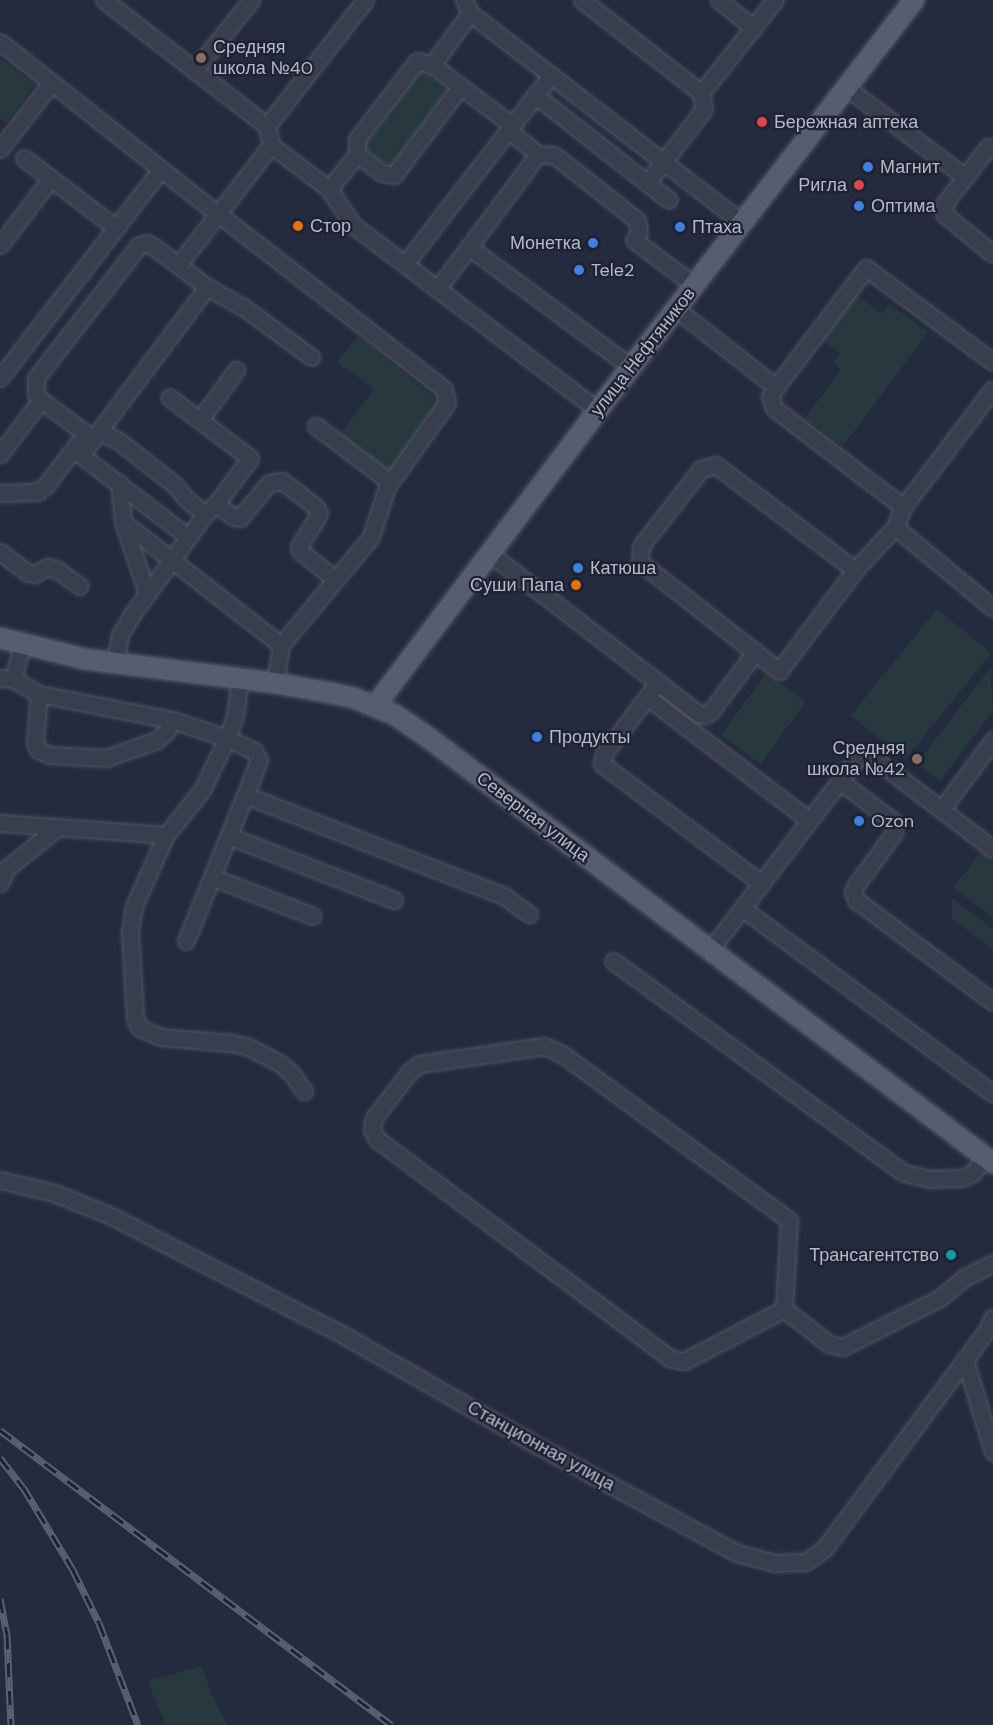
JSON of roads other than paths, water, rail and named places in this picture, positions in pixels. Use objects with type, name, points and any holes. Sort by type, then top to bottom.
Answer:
[{"type":"main road","name":"улица Нефтяников","points":[[375,706],[598,410],[914,0]]},
{"type":"main road","name":"Северная улица","points":[[0,638],[22,645],[115,663],[275,683],[331,693],[375,706],[411,725],[989,1160]]},
{"type":"street","points":[[104,0],[267,126],[272,145],[329,189],[353,225],[598,410]]},
{"type":"street","points":[[194,71],[251,0]]},
{"type":"street","points":[[267,126],[365,0]]},
{"type":"street","points":[[582,0],[701,93],[704,109],[647,183]]},
{"type":"street","points":[[719,0],[753,28]]},
{"type":"street","points":[[701,93],[775,0]]},
{"type":"street","points":[[432,65],[467,7],[743,223]]},
{"type":"street","points":[[0,42],[444,389],[447,403],[444,410],[390,483],[381,499],[376,526],[371,537],[281,645],[275,683]]},
{"type":"street","points":[[329,189],[357,154],[357,139],[417,61],[432,65],[510,128],[538,154],[554,155],[637,220],[639,232],[634,240],[694,286]]},
{"type":"street","points":[[405,264],[551,75]]},
{"type":"street","points":[[2,142],[51,83]]},
{"type":"street","points":[[357,154],[382,173],[394,175],[460,87]]},
{"type":"street","points":[[847,88],[964,177]]},
{"type":"street","points":[[535,95],[669,200]]},
{"type":"street","points":[[178,265],[272,145]]},
{"type":"street","points":[[991,146],[945,203],[944,214],[993,254]]},
{"type":"street","points":[[437,289],[538,154]]},
{"type":"street","points":[[24,158],[116,228]]},
{"type":"street","points":[[0,378],[161,169]]},
{"type":"street","points":[[0,244],[51,178]]},
{"type":"street","points":[[310,357],[246,309],[207,287],[147,243],[133,251],[36,378],[36,394],[41,400],[92,434],[119,441],[176,486],[186,499],[210,509],[240,518],[269,483],[282,481],[316,507],[318,513],[300,541],[300,551],[335,579]]},
{"type":"street","points":[[469,247],[631,367]]},
{"type":"street","points":[[903,507],[774,408],[770,397],[776,387],[867,268],[993,362]]},
{"type":"street","points":[[0,493],[38,492],[92,434],[207,287]]},
{"type":"street","points":[[676,309],[776,387]]},
{"type":"street","points":[[200,420],[236,370]]},
{"type":"street","points":[[855,570],[715,465],[701,469],[638,554],[639,562],[779,671],[855,570],[895,527],[903,507],[993,389]]},
{"type":"street","points":[[115,663],[120,634],[147,593],[250,458],[169,397]]},
{"type":"street","points":[[0,454],[41,400]]},
{"type":"street","points":[[316,426],[390,483]]},
{"type":"street","points":[[77,452],[188,537]]},
{"type":"street","points":[[119,483],[123,522],[147,593]]},
{"type":"street","points":[[123,522],[281,645]]},
{"type":"street","points":[[895,527],[993,608]]},
{"type":"street","points":[[0,552],[28,573],[34,574],[48,567],[56,569],[79,586]]},
{"type":"street","points":[[489,554],[699,714],[705,715],[711,711],[755,652]]},
{"type":"street","points":[[22,645],[6,678],[39,694],[172,720],[227,738],[258,755],[258,765],[186,941]]},
{"type":"street","points":[[240,679],[235,716],[227,738],[202,790],[166,835],[144,879],[130,921],[135,1019],[140,1028],[160,1037],[231,1043],[249,1047],[280,1064],[292,1074],[304,1091]]},
{"type":"street","points":[[658,682],[604,754],[602,764],[761,883]]},
{"type":"street","points":[[39,694],[35,742],[37,749],[49,755],[106,758],[157,740],[167,731],[172,720]]},
{"type":"street","points":[[647,697],[809,820]]},
{"type":"street","points":[[942,809],[993,740]]},
{"type":"street","points":[[710,950],[855,761],[864,755],[872,756],[993,849]]},
{"type":"street","points":[[841,782],[894,822],[894,833],[856,885],[853,892],[856,900],[993,1002]]},
{"type":"street","points":[[245,795],[504,896],[529,914]]},
{"type":"street","points":[[0,823],[166,835]]},
{"type":"street","points":[[0,883],[6,869],[58,827]]},
{"type":"street","points":[[228,837],[394,900]]},
{"type":"street","points":[[212,877],[313,916]]},
{"type":"street","points":[[742,908],[993,1094]]},
{"type":"street","points":[[613,961],[904,1173],[931,1179],[961,1178],[973,1173],[989,1160]]},
{"type":"street","points":[[544,1046],[562,1054],[789,1220],[784,1309],[684,1361],[671,1359],[376,1140],[372,1130],[374,1118],[410,1071],[419,1064],[544,1046]]},
{"type":"street","name":"Станционная улица","points":[[0,1180],[54,1193],[110,1215],[336,1331],[527,1440],[737,1553],[756,1560],[794,1564],[806,1562],[824,1549],[987,1330],[993,1317]]},
{"type":"street","points":[[784,1309],[829,1344],[843,1347],[940,1298],[964,1278],[993,1263]]},
{"type":"street","points":[[965,1360],[993,1452]]},
{"type":"railway","points":[[0,1430],[391,1725]]},
{"type":"railway","points":[[0,1458],[23,1487],[73,1570],[99,1623],[138,1725]]},
{"type":"railway","points":[[0,1599],[7,1635],[11,1725]]},
{"type":"place","name":"Средняя школа №40","points":[[201,58]]},
{"type":"place","name":"Бережная аптека","points":[[762,122]]},
{"type":"place","name":"Магнит","points":[[868,167]]},
{"type":"place","name":"Ригла","points":[[859,185]]},
{"type":"place","name":"Оптима","points":[[859,206]]},
{"type":"place","name":"Стор","points":[[298,226]]},
{"type":"place","name":"Птаха","points":[[680,227]]},
{"type":"place","name":"Монетка","points":[[593,243]]},
{"type":"place","name":"Tele2","points":[[579,270]]},
{"type":"place","name":"Катюша","points":[[578,568]]},
{"type":"place","name":"Суши Папа","points":[[576,585]]},
{"type":"place","name":"Продукты","points":[[537,737]]},
{"type":"place","name":"Средняя школа №42","points":[[917,759]]},
{"type":"place","name":"Ozon","points":[[859,821]]},
{"type":"place","name":"Трансагентство","points":[[951,1255]]}]
